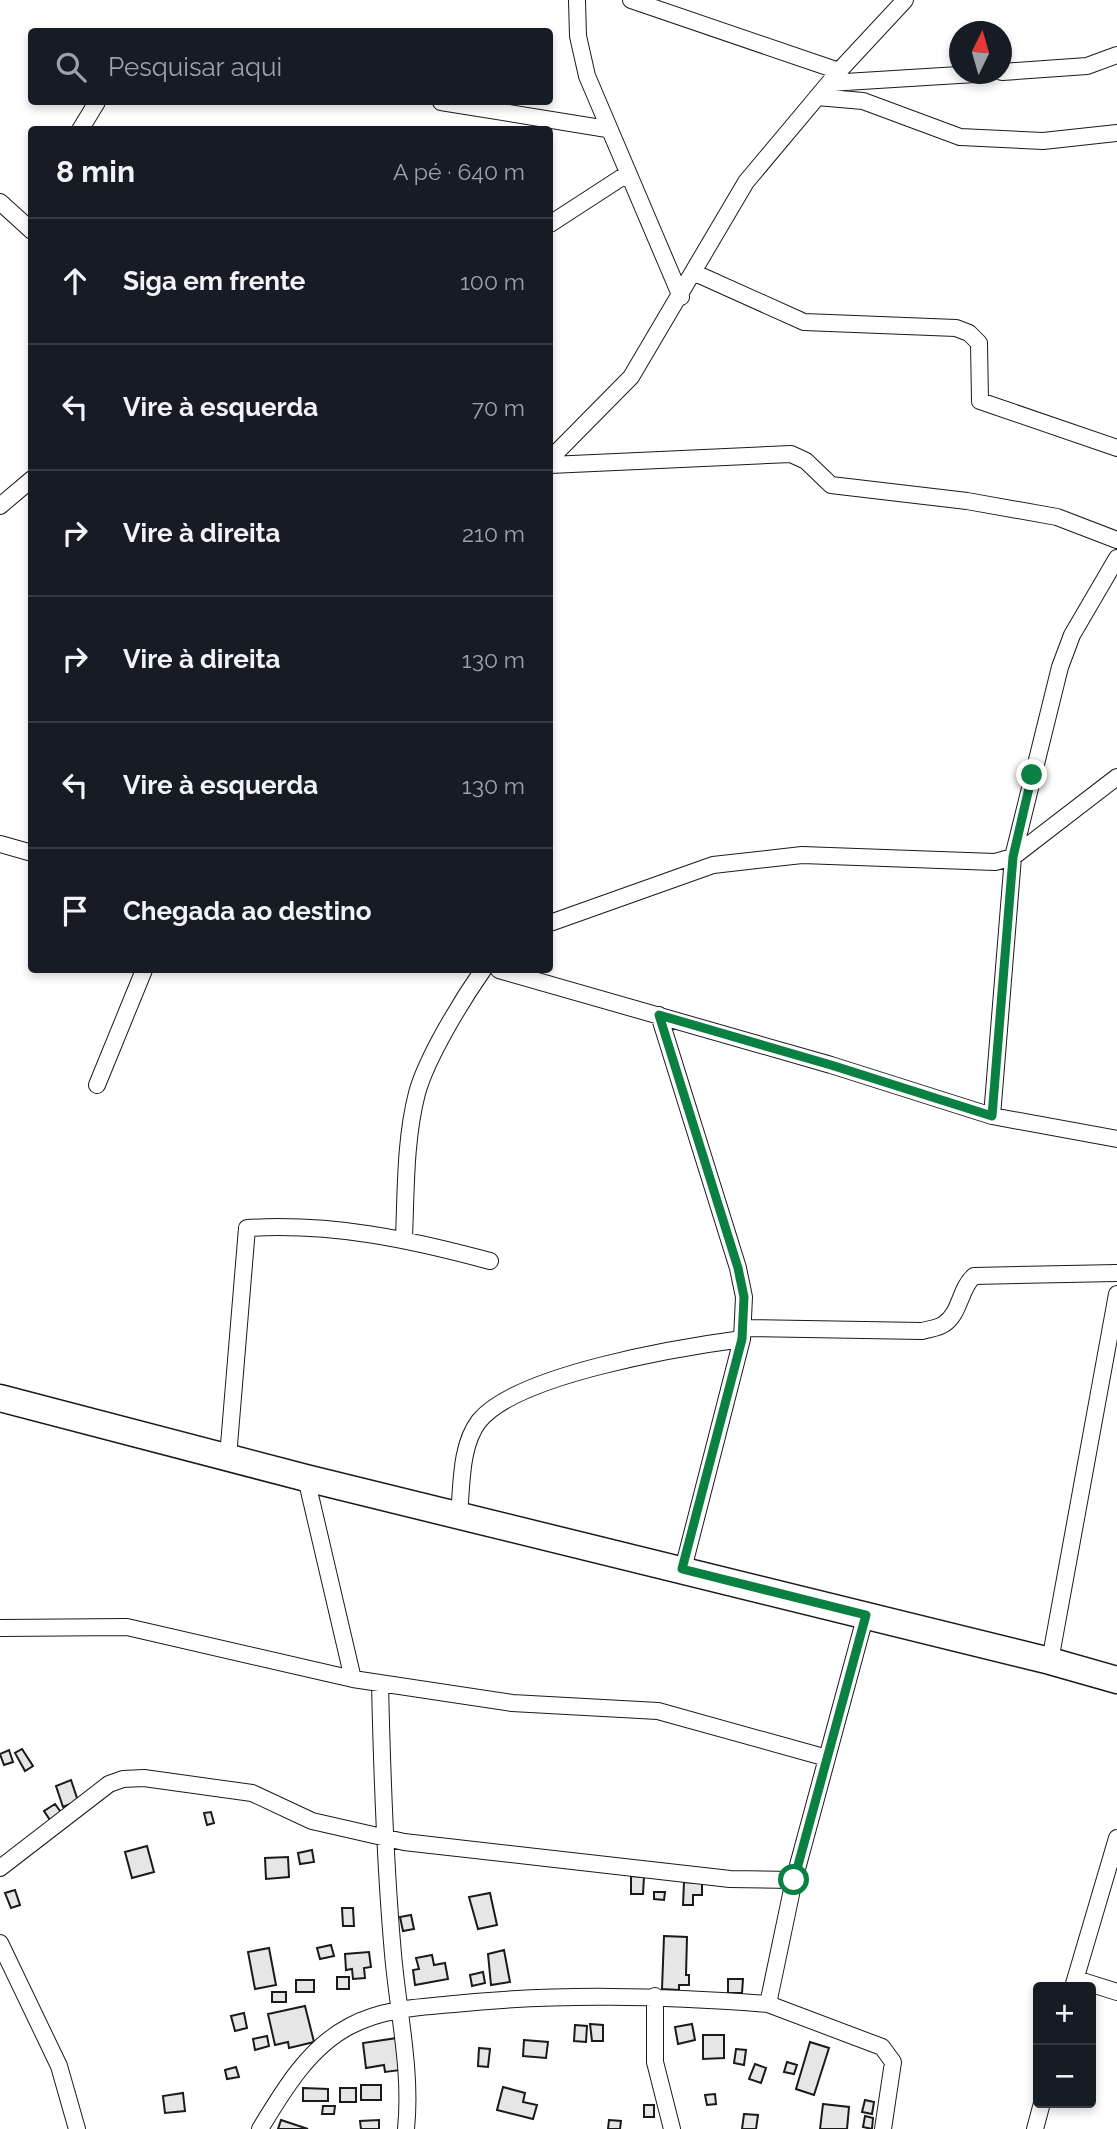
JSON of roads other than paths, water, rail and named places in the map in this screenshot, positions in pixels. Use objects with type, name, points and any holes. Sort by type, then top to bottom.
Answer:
[{"type":"main road","points":[[0,1398],[306,1478],[682,1569],[1117,1680]]},
{"type":"street","points":[[577,0],[578,36],[587,76],[607,129],[681,297]]},
{"type":"street","points":[[631,0],[834,77],[949,75]]},
{"type":"street","points":[[553,456],[631,377],[681,297],[746,182],[834,77],[905,0]]},
{"type":"street","points":[[1012,71],[1087,66],[1117,55]]},
{"type":"street","points":[[817,97],[863,101],[960,137],[1043,141],[1117,134]]},
{"type":"street","points":[[82,126],[95,105]]},
{"type":"street","points":[[459,105],[607,129]]},
{"type":"street","points":[[553,222],[628,174]]},
{"type":"street","points":[[0,202],[28,221]]},
{"type":"street","points":[[695,273],[804,322],[956,328],[969,333],[979,343],[980,401],[1117,447]]},
{"type":"street","points":[[553,465],[791,454],[806,461],[831,485],[967,502],[1057,517],[1117,540]]},
{"type":"street","points":[[0,506],[28,482]]},
{"type":"street","points":[[992,1116],[1013,857],[1060,667],[1072,635],[1117,558]]},
{"type":"street","points":[[553,922],[713,865],[802,855],[995,862],[1013,857],[1117,777]]},
{"type":"street","points":[[0,844],[28,852]]},
{"type":"street","points":[[97,1085],[143,973]]},
{"type":"street","points":[[404,1238],[407,1151],[418,1091],[427,1066],[481,973]]},
{"type":"street","points":[[510,973],[831,1065],[992,1116],[1117,1139]]},
{"type":"street","points":[[659,1015],[738,1268],[744,1297],[743,1333],[682,1569]]},
{"type":"street","points":[[228,1457],[247,1228],[344,1230],[404,1238],[490,1261]]},
{"type":"street","points":[[458,1514],[465,1452],[479,1422],[497,1407],[557,1378],[743,1333],[922,1331],[944,1324],[954,1312],[968,1281],[974,1276],[1117,1272]]},
{"type":"street","points":[[1050,1661],[1117,1294]]},
{"type":"street","points":[[306,1478],[353,1679]]},
{"type":"street","points":[[768,2004],[794,1880],[866,1615]]},
{"type":"street","points":[[0,1628],[127,1626],[353,1679],[512,1703],[658,1711],[827,1758]]},
{"type":"street","points":[[380,1683],[383,1835],[398,2009],[410,2095],[406,2129]]},
{"type":"street","points":[[0,1868],[109,1784],[123,1779],[144,1778],[251,1793],[312,1821],[383,1835],[404,1842],[570,1863],[730,1879],[794,1880]]},
{"type":"street","points":[[1074,1982],[1117,1838]]},
{"type":"street","points":[[0,1943],[59,2066],[77,2129]]},
{"type":"street","points":[[1096,1988],[1117,1992]]},
{"type":"street","points":[[656,1996],[655,2062],[672,2129]]},
{"type":"street","points":[[260,2129],[287,2084],[332,2039],[351,2026],[398,2009],[507,1998],[656,1996],[768,2004],[882,2047],[893,2062],[883,2129]]},
{"type":"street","points":[[1035,2129],[1041,2108]]}]
